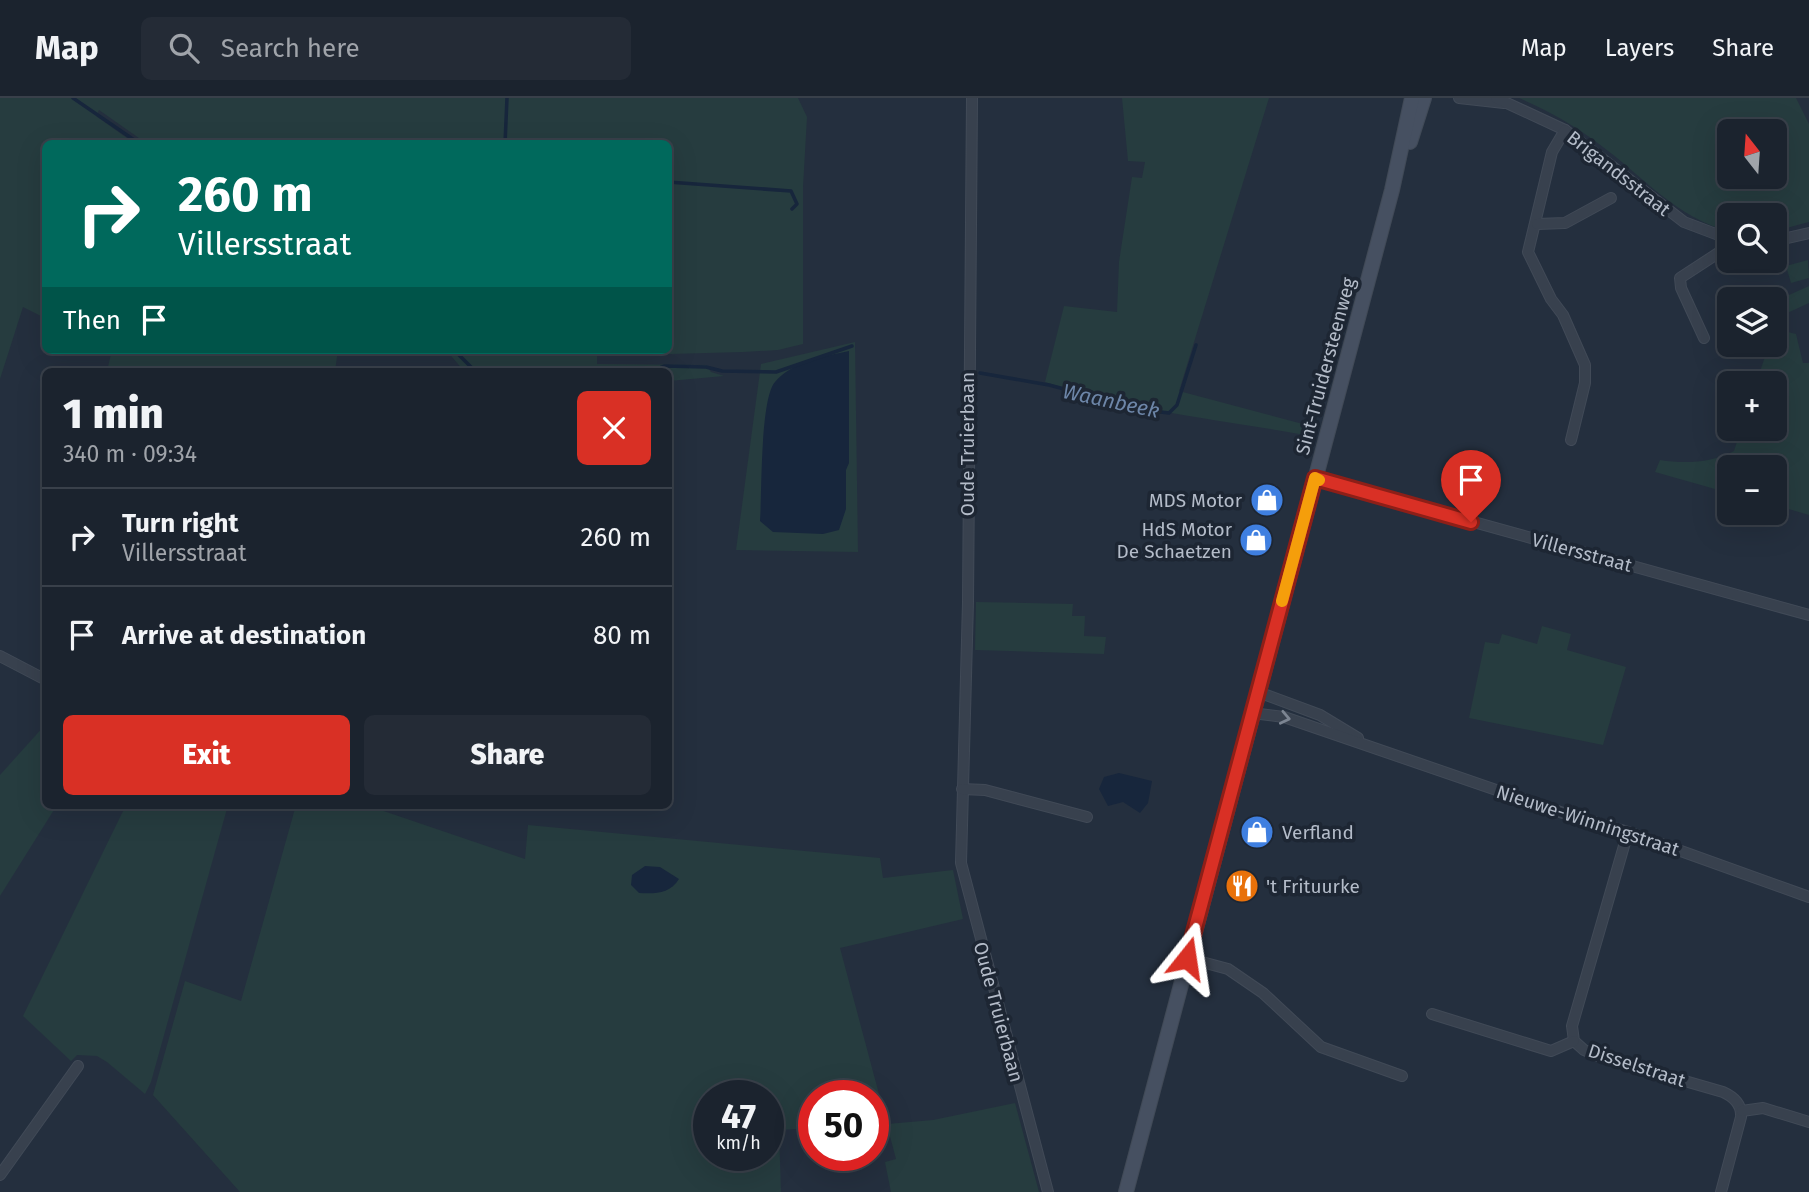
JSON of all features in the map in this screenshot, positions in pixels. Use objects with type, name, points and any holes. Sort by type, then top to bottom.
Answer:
[{"type":"main road","name":"Sint-Truidersteenweg","points":[[1126,1192],[1392,190],[1412,98]]},
{"type":"main road","name":"Sint-Truidersteenweg","points":[[1392,190],[1424,98]]},
{"type":"street","name":"Oude Truierbaan","points":[[972,98],[963,872],[1048,1192]]},
{"type":"street","name":"Brigandsstraat","points":[[1459,98],[1510,104]]},
{"type":"street","name":"Brigandsstraat","points":[[1496,98],[1565,130],[1677,218],[1696,229],[1717,236]]},
{"type":"street","points":[[1565,130],[1552,152],[1528,253],[1586,365],[1585,383],[1571,440]]},
{"type":"street","points":[[1537,224],[1565,223],[1611,198]]},
{"type":"street","points":[[1787,238],[1809,233]]},
{"type":"street","points":[[1704,338],[1679,278],[1717,254]]},
{"type":"street","name":"Villersstraat","points":[[1315,478],[1809,615]]},
{"type":"street","points":[[0,656],[42,678]]},
{"type":"street","name":"Nieuwe-Winningstraat","points":[[1258,692],[1320,715],[1366,744]]},
{"type":"street","name":"Nieuwe-Winningstraat","points":[[1252,713],[1284,717],[1366,744],[1563,813],[1628,832],[1809,897]]},
{"type":"street","points":[[962,789],[985,790],[1087,817]]},
{"type":"street","name":"Disselstraat","points":[[1628,832],[1572,1026],[1574,1041],[1584,1050],[1598,1056],[1730,1095],[1742,1111]]},
{"type":"street","points":[[1187,958],[1228,969],[1263,993],[1321,1047],[1402,1076]]},
{"type":"street","points":[[1432,1014],[1551,1051],[1574,1041]]},
{"type":"street","points":[[0,1175],[78,1066]]},
{"type":"street","points":[[1721,1192],[1742,1111],[1763,1108],[1809,1122]]},
{"type":"green space","points":[[0,98],[798,98],[807,117],[803,187],[803,344],[778,350],[672,354],[672,140],[142,140],[99,110],[96,116],[130,140],[42,140],[42,316],[23,307],[0,379]]},
{"type":"green space","points":[[1122,98],[1269,98],[1179,391],[1314,427],[1311,436],[1143,408],[1045,382],[1064,306],[1117,312],[1119,262],[1132,177],[1142,178],[1145,162],[1128,161]]},
{"type":"green space","points":[[1519,98],[1796,98],[1809,124],[1809,222],[1787,228],[1787,203],[1717,203],[1717,227],[1711,225],[1676,206],[1580,130]]},
{"type":"green space","points":[[1808,260],[1809,278],[1791,283],[1787,266]]},
{"type":"green space","points":[[1809,286],[1809,303],[1787,313],[1787,296]]},
{"type":"green space","points":[[1787,332],[1796,334],[1803,363],[1809,363],[1809,515],[1787,509],[1787,455],[1724,455],[1734,451],[1737,441],[1787,441],[1787,371],[1760,371],[1765,357],[1787,357]]},
{"type":"green space","points":[[855,342],[858,552],[736,550],[761,364]]},
{"type":"green space","points":[[111,354],[337,354],[335,368],[108,368]]},
{"type":"green space","points":[[449,354],[670,354],[597,356],[597,364],[706,365],[711,372],[724,376],[672,381],[672,368],[461,368]]},
{"type":"green space","points":[[1716,458],[1717,490],[1655,472],[1660,460],[1698,462]]},
{"type":"green space","points":[[976,602],[1073,604],[1072,616],[1085,616],[1084,636],[1106,637],[1104,654],[975,650]]},
{"type":"green space","points":[[1542,626],[1571,634],[1567,650],[1626,667],[1603,745],[1469,718],[1485,642],[1499,644],[1502,634],[1537,644]]},
{"type":"green space","points":[[42,728],[42,809],[54,809],[0,896],[0,775]]},
{"type":"green space","points":[[124,809],[227,809],[151,1082],[145,1094],[97,1056],[77,1055],[71,1061],[23,1016]]},
{"type":"green space","points":[[295,809],[378,809],[525,859],[528,825],[880,858],[883,878],[953,870],[963,919],[840,948],[875,1080],[798,1080],[798,1129],[784,1130],[784,1080],[693,1080],[693,1171],[780,1171],[781,1192],[240,1192],[153,1095],[185,981],[241,1001]]},
{"type":"green space","points":[[1015,1103],[1039,1192],[891,1192],[887,1171],[889,1171],[889,1161],[896,1159],[889,1124],[933,1120]]},
{"type":"water","points":[[849,351],[849,463],[846,470],[846,509],[839,530],[823,534],[773,532],[760,521],[764,426],[770,392],[775,382],[790,369],[809,361]]},
{"type":"water","points":[[1119,773],[1152,781],[1148,803],[1140,813],[1123,802],[1108,806],[1099,789],[1104,777]]},
{"type":"water","points":[[645,866],[660,867],[679,879],[666,890],[639,893],[631,885],[632,875]]},
{"type":"waterway","name":"Waanbeek","points":[[73,98],[134,140]]},
{"type":"waterway","points":[[505,140],[507,98]]},
{"type":"waterway","points":[[672,182],[791,191],[797,204],[792,209]]},
{"type":"waterway","name":"Waanbeek","points":[[980,373],[1049,385],[1144,410],[1169,413],[1177,405],[1196,345]]},
{"type":"waterway","name":"Waanbeek","points":[[659,368],[706,367],[722,371],[776,372],[852,346]]},
{"type":"waterway","name":"Waanbeek","points":[[458,354],[472,368]]},
{"type":"slow traffic","points":[[1282,601],[1315,478],[1319,480]]},
{"type":"place","name":"MDS Motor","points":[[1267,500]]},
{"type":"place","name":"HdS Motor De Schaetzen","points":[[1256,540]]},
{"type":"place","name":"Verfland","points":[[1257,832]]},
{"type":"place","name":"'t Frituurke","points":[[1242,886]]},
{"type":"route","points":[[1187,958],[1315,478],[1471,522]]}]
